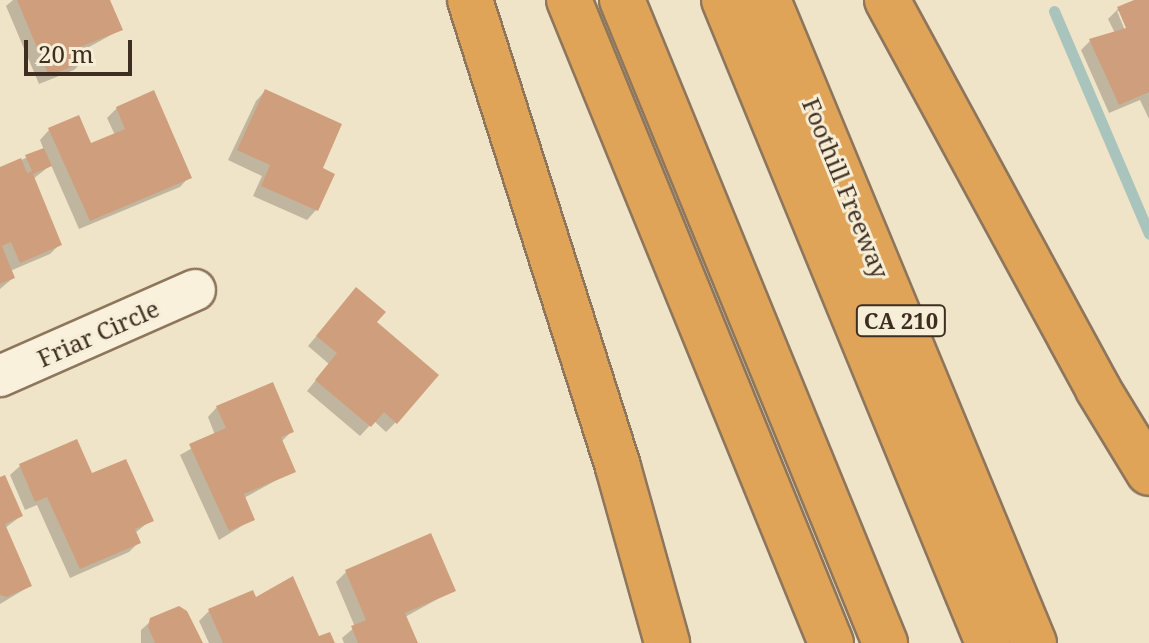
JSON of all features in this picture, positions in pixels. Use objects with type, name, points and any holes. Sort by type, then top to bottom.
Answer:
[{"type":"highway","points":[[470,0],[618,467],[667,643]]},
{"type":"highway","points":[[569,0],[831,643]]},
{"type":"highway","points":[[622,0],[885,643]]},
{"type":"highway","points":[[724,0],[988,643]]},
{"type":"highway","name":"Foothill Freeway","points":[[768,0],[1034,643]]},
{"type":"highway","points":[[887,0],[1098,389],[1149,473]]},
{"type":"street","name":"Friar Circle","points":[[0,376],[195,290]]},
{"type":"building","points":[[17,0],[110,0],[123,30],[80,47],[86,61],[49,76]]},
{"type":"building","points":[[1134,0],[1149,0],[1149,92],[1119,105],[1089,39],[1126,28],[1117,7]]},
{"type":"building","points":[[265,89],[342,124],[323,168],[335,174],[318,211],[261,186],[270,165],[237,150]]},
{"type":"building","points":[[154,90],[192,178],[90,221],[48,128],[79,115],[91,143],[125,129],[116,107]]},
{"type":"building","points":[[44,148],[52,166],[33,174],[62,245],[20,263],[11,242],[2,246],[15,278],[0,284],[0,167],[21,158],[27,173],[32,171],[25,155]]},
{"type":"building","points":[[356,287],[386,312],[377,322],[439,375],[397,424],[384,412],[371,427],[315,380],[337,353],[316,336]]},
{"type":"building","points":[[273,382],[294,432],[281,437],[296,472],[244,494],[255,520],[229,531],[189,444],[226,428],[216,406]]},
{"type":"building","points":[[77,439],[92,473],[126,459],[154,521],[135,529],[141,543],[80,569],[47,497],[35,502],[19,464]]},
{"type":"building","points":[[5,475],[23,516],[5,524],[32,586],[7,597],[0,595],[0,477]]},
{"type":"building","points":[[431,533],[456,591],[405,613],[418,643],[358,643],[351,626],[366,620],[345,570]]},
{"type":"building","points":[[293,576],[319,636],[330,632],[335,643],[223,643],[208,609],[253,590],[256,597]]},
{"type":"building","points":[[179,606],[187,611],[203,643],[155,643],[148,627],[150,618]]},
{"type":"waterway","points":[[1054,11],[1149,234]]}]
